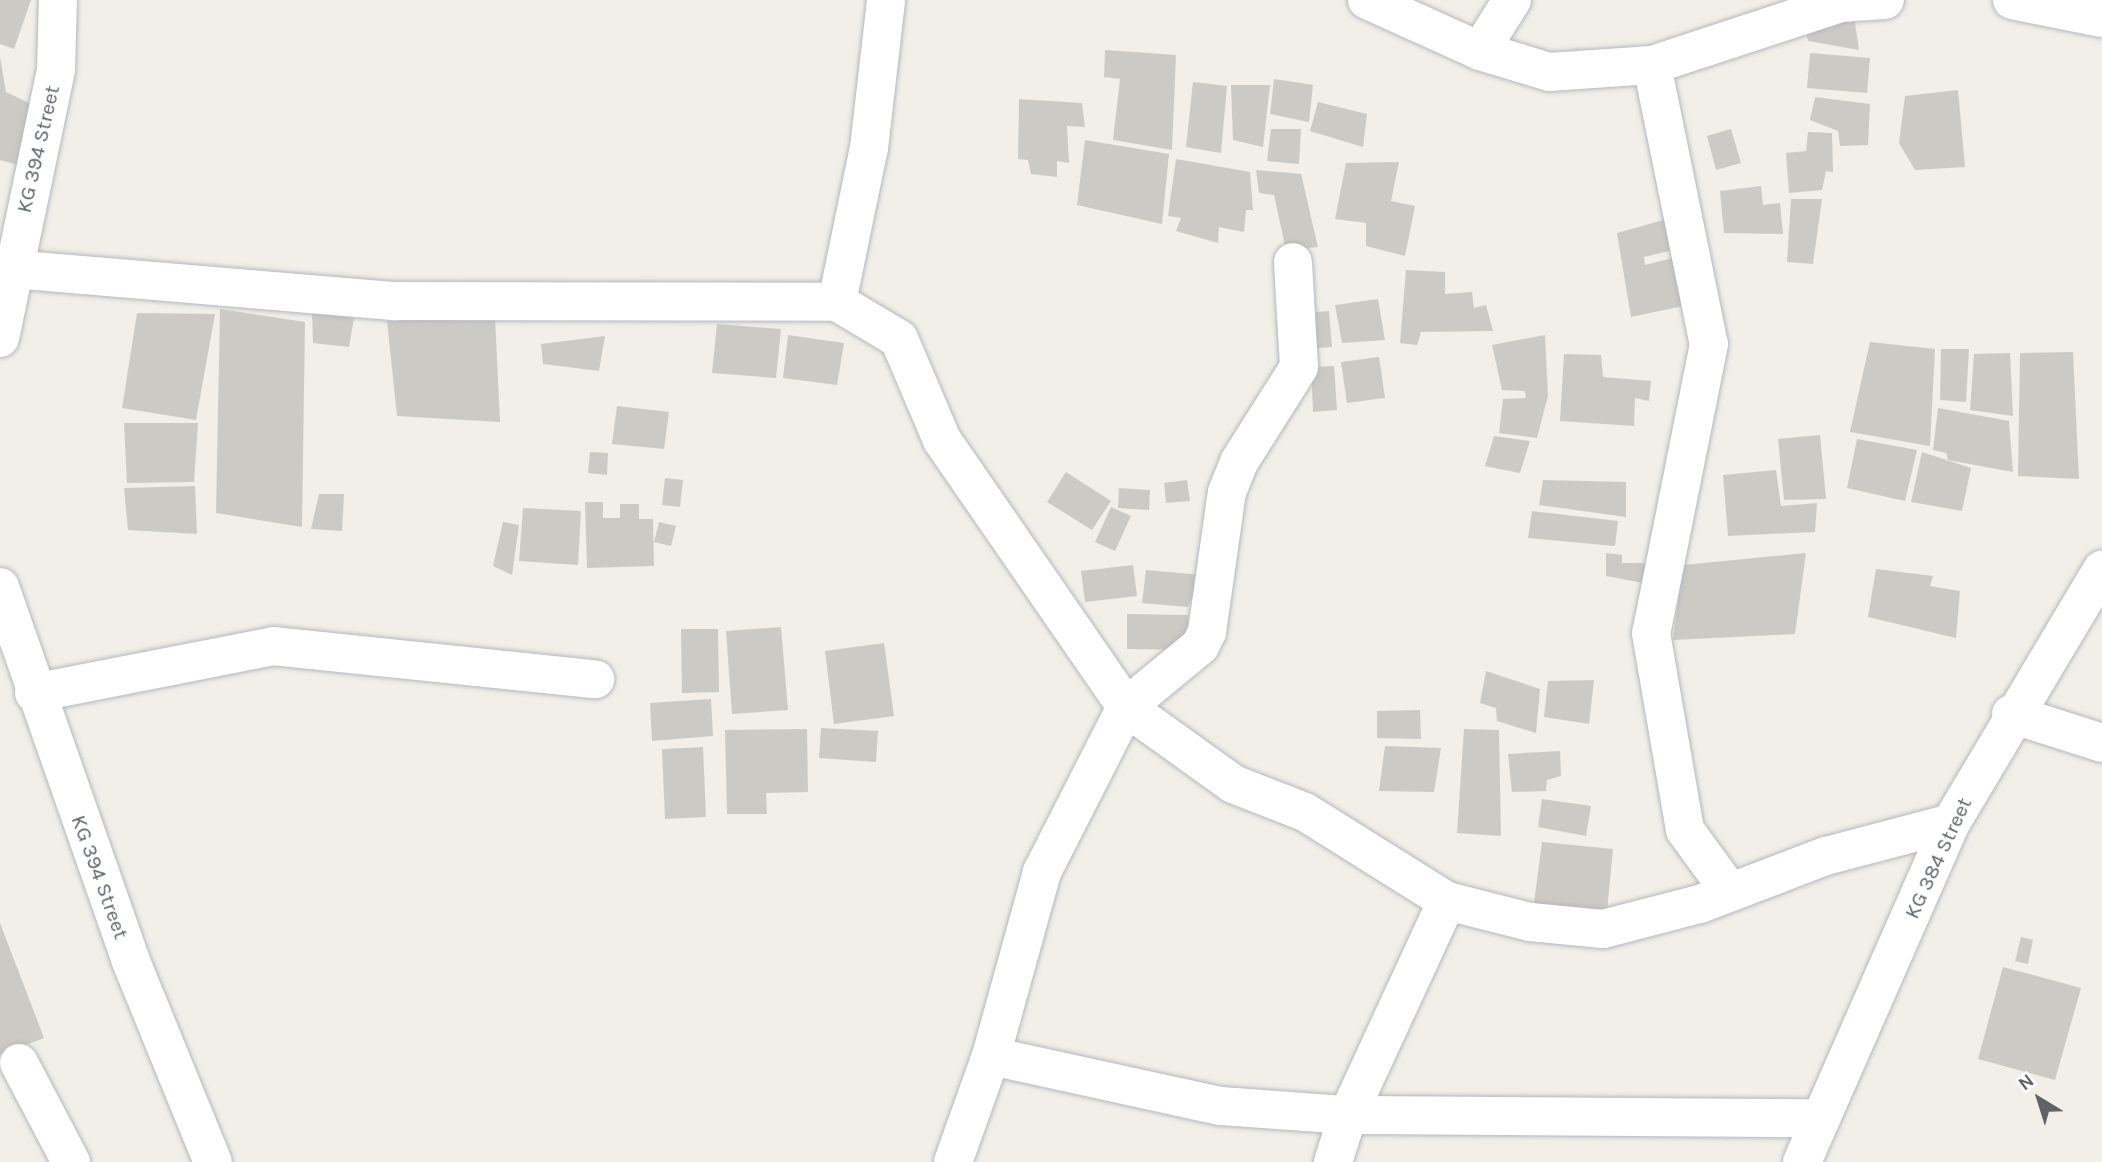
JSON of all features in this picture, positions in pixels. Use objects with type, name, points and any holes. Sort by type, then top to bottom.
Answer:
[{"type":"street","name":"KG 394 Street","points":[[0,338],[11,269],[56,70],[58,0]]},
{"type":"street","points":[[837,302],[869,148],[886,0]]},
{"type":"street","points":[[1367,0],[1480,51],[1549,72],[1652,65],[1841,2],[1885,0]]},
{"type":"street","points":[[1480,51],[1512,0]]},
{"type":"street","points":[[2012,0],[2102,18]]},
{"type":"street","points":[[1652,65],[1709,344],[1651,633],[1685,830],[1730,892]]},
{"type":"street","points":[[954,1162],[991,1056],[1042,872],[1126,707],[1200,646],[1207,632],[1227,492],[1238,462],[1299,367],[1293,262]]},
{"type":"street","points":[[11,269],[395,301],[837,302],[899,339],[942,440],[1126,707],[1233,784],[1305,812],[1447,901],[1530,922],[1603,929],[1730,892],[1826,856],[1951,824]]},
{"type":"street","name":"KG 384 Street","points":[[1802,1162],[1951,824],[2011,714],[2102,570]]},
{"type":"street","name":"KG 394 Street","points":[[0,587],[34,694],[130,959],[214,1162]]},
{"type":"street","points":[[34,694],[273,646],[595,679]]},
{"type":"street","points":[[2011,714],[2102,743]]},
{"type":"street","points":[[1333,1162],[1348,1115],[1447,901]]},
{"type":"street","points":[[991,1056],[1221,1106],[1348,1115],[1821,1118]]},
{"type":"street","points":[[19,1063],[71,1162]]},
{"type":"building","points":[[0,0],[31,0],[14,49],[0,44]]},
{"type":"building","points":[[1854,16],[1859,50],[1808,41],[1804,21]]},
{"type":"building","points":[[1105,50],[1176,55],[1172,150],[1113,140],[1120,79],[1104,77]]},
{"type":"building","points":[[1810,53],[1870,58],[1867,93],[1807,88]]},
{"type":"building","points":[[0,57],[6,92],[35,106],[18,165],[0,160]]},
{"type":"building","points":[[1274,79],[1313,85],[1309,122],[1270,114]]},
{"type":"building","points":[[1193,82],[1227,86],[1221,153],[1186,147]]},
{"type":"building","points":[[1231,85],[1270,85],[1263,147],[1233,140]]},
{"type":"building","points":[[1958,90],[1965,167],[1915,170],[1899,143],[1905,96]]},
{"type":"building","points":[[1815,97],[1870,104],[1868,145],[1840,146],[1838,131],[1810,120]]},
{"type":"building","points":[[1019,99],[1082,103],[1085,127],[1067,126],[1069,163],[1057,161],[1057,177],[1031,174],[1028,160],[1018,159]]},
{"type":"building","points":[[1318,102],[1367,114],[1363,147],[1310,131]]},
{"type":"building","points":[[1271,129],[1301,129],[1299,164],[1267,161]]},
{"type":"building","points":[[1731,129],[1741,163],[1716,170],[1707,136]]},
{"type":"building","points":[[1808,132],[1832,133],[1833,172],[1826,171],[1822,190],[1789,193],[1786,153],[1806,151]]},
{"type":"building","points":[[1085,140],[1169,154],[1162,224],[1077,205]]},
{"type":"building","points":[[1176,159],[1250,172],[1253,210],[1246,210],[1244,232],[1219,227],[1218,243],[1176,231],[1181,218],[1168,216]]},
{"type":"building","points":[[1399,162],[1391,201],[1415,206],[1405,256],[1366,246],[1366,223],[1335,219],[1346,163]]},
{"type":"building","points":[[1256,170],[1301,174],[1318,247],[1286,250],[1274,195],[1259,193]]},
{"type":"building","points":[[1761,186],[1763,205],[1780,203],[1783,234],[1724,233],[1720,191]]},
{"type":"building","points":[[1791,199],[1822,199],[1813,264],[1787,262]]},
{"type":"building","points":[[1674,217],[1681,248],[1644,257],[1645,265],[1673,258],[1683,306],[1631,317],[1617,233]]},
{"type":"building","points":[[1406,270],[1445,272],[1445,294],[1472,292],[1474,308],[1486,305],[1493,331],[1421,332],[1417,345],[1400,343]]},
{"type":"building","points":[[1378,299],[1385,340],[1342,343],[1335,305]]},
{"type":"building","points":[[220,309],[305,322],[302,527],[216,513]]},
{"type":"building","points":[[1329,311],[1332,347],[1316,348],[1305,313]]},
{"type":"building","points":[[137,313],[215,314],[196,420],[122,408]]},
{"type":"building","points":[[312,313],[354,318],[349,347],[313,343]]},
{"type":"building","points":[[495,317],[500,422],[397,416],[387,321]]},
{"type":"building","points":[[717,324],[781,329],[776,378],[712,373]]},
{"type":"building","points":[[788,335],[844,343],[837,385],[783,378]]},
{"type":"building","points":[[1545,335],[1548,396],[1537,438],[1499,433],[1503,399],[1526,398],[1525,391],[1502,390],[1492,345]]},
{"type":"building","points":[[605,336],[599,371],[543,364],[541,344]]},
{"type":"building","points":[[1870,342],[1935,349],[1930,446],[1850,432]]},
{"type":"building","points":[[1941,349],[1969,349],[1966,402],[1940,400]]},
{"type":"building","points":[[2073,352],[2079,479],[2018,476],[2020,353]]},
{"type":"building","points":[[2010,353],[2013,416],[1970,410],[1974,354]]},
{"type":"building","points":[[1564,354],[1601,355],[1603,377],[1651,381],[1649,401],[1635,398],[1634,426],[1560,421]]},
{"type":"building","points":[[1379,357],[1385,398],[1347,403],[1341,362]]},
{"type":"building","points":[[1334,366],[1337,410],[1313,412],[1311,367]]},
{"type":"building","points":[[617,406],[669,412],[664,449],[612,444]]},
{"type":"building","points":[[1938,408],[2009,421],[2013,472],[1948,460],[1946,453],[1933,450]]},
{"type":"building","points":[[124,423],[198,423],[194,482],[127,483]]},
{"type":"building","points":[[1820,435],[1826,499],[1784,500],[1778,439]]},
{"type":"building","points":[[1494,436],[1530,441],[1520,473],[1485,466]]},
{"type":"building","points":[[1857,439],[1917,450],[1905,501],[1847,488]]},
{"type":"building","points":[[590,452],[608,453],[607,475],[588,473]]},
{"type":"building","points":[[1922,452],[1971,468],[1962,511],[1911,502]]},
{"type":"building","points":[[1776,470],[1781,506],[1817,503],[1815,532],[1728,536],[1723,475]]},
{"type":"building","points":[[1066,472],[1111,501],[1092,530],[1047,502]]},
{"type":"building","points":[[665,478],[683,480],[680,507],[662,505]]},
{"type":"building","points":[[1187,480],[1190,501],[1166,503],[1164,483]]},
{"type":"building","points":[[1543,480],[1626,482],[1626,517],[1539,505]]},
{"type":"building","points":[[195,486],[197,534],[128,530],[124,488]]},
{"type":"building","points":[[1119,488],[1150,490],[1149,510],[1118,508]]},
{"type":"building","points":[[319,494],[344,494],[342,531],[311,529]]},
{"type":"building","points":[[585,502],[603,502],[603,518],[620,518],[620,504],[639,504],[639,519],[653,519],[654,566],[587,568]]},
{"type":"building","points":[[1111,507],[1131,516],[1115,551],[1095,542]]},
{"type":"building","points":[[523,508],[581,511],[578,565],[519,561]]},
{"type":"building","points":[[1532,511],[1618,521],[1615,546],[1528,538]]},
{"type":"building","points":[[503,522],[519,525],[512,575],[493,566]]},
{"type":"building","points":[[659,522],[676,526],[671,546],[654,542]]},
{"type":"building","points":[[1606,553],[1622,555],[1622,563],[1647,563],[1643,583],[1606,576]]},
{"type":"building","points":[[1806,553],[1795,634],[1673,640],[1683,565]]},
{"type":"building","points":[[1133,565],[1137,596],[1085,602],[1081,571]]},
{"type":"building","points":[[1876,569],[1933,576],[1930,586],[1960,591],[1956,638],[1868,617]]},
{"type":"building","points":[[1146,570],[1202,575],[1188,607],[1142,603]]},
{"type":"building","points":[[1127,614],[1188,615],[1188,650],[1127,649]]},
{"type":"building","points":[[781,627],[788,710],[732,714],[726,631]]},
{"type":"building","points":[[681,629],[718,629],[719,692],[682,693]]},
{"type":"building","points":[[884,643],[894,716],[834,724],[825,651]]},
{"type":"building","points":[[1486,671],[1540,689],[1536,733],[1497,721],[1496,708],[1480,703]]},
{"type":"building","points":[[1594,680],[1589,724],[1544,717],[1548,681]]},
{"type":"building","points":[[711,699],[713,736],[652,741],[650,703]]},
{"type":"building","points":[[1420,710],[1421,739],[1377,738],[1377,711]]},
{"type":"building","points":[[821,728],[878,731],[876,762],[819,758]]},
{"type":"building","points":[[807,729],[808,792],[766,793],[767,814],[727,814],[725,730]]},
{"type":"building","points":[[1464,729],[1499,730],[1501,836],[1457,833]]},
{"type":"building","points":[[1385,746],[1441,748],[1434,792],[1379,791]]},
{"type":"building","points":[[703,747],[706,817],[665,819],[662,749]]},
{"type":"building","points":[[1560,751],[1561,776],[1547,780],[1546,791],[1512,792],[1508,754]]},
{"type":"building","points":[[1542,799],[1591,806],[1586,836],[1538,827]]},
{"type":"building","points":[[1542,842],[1613,849],[1607,911],[1534,903]]},
{"type":"building","points":[[0,923],[44,1038],[0,1055]]},
{"type":"building","points":[[2021,937],[2033,940],[2028,964],[2015,961]]},
{"type":"building","points":[[2003,967],[2081,988],[2055,1080],[1978,1059]]}]
